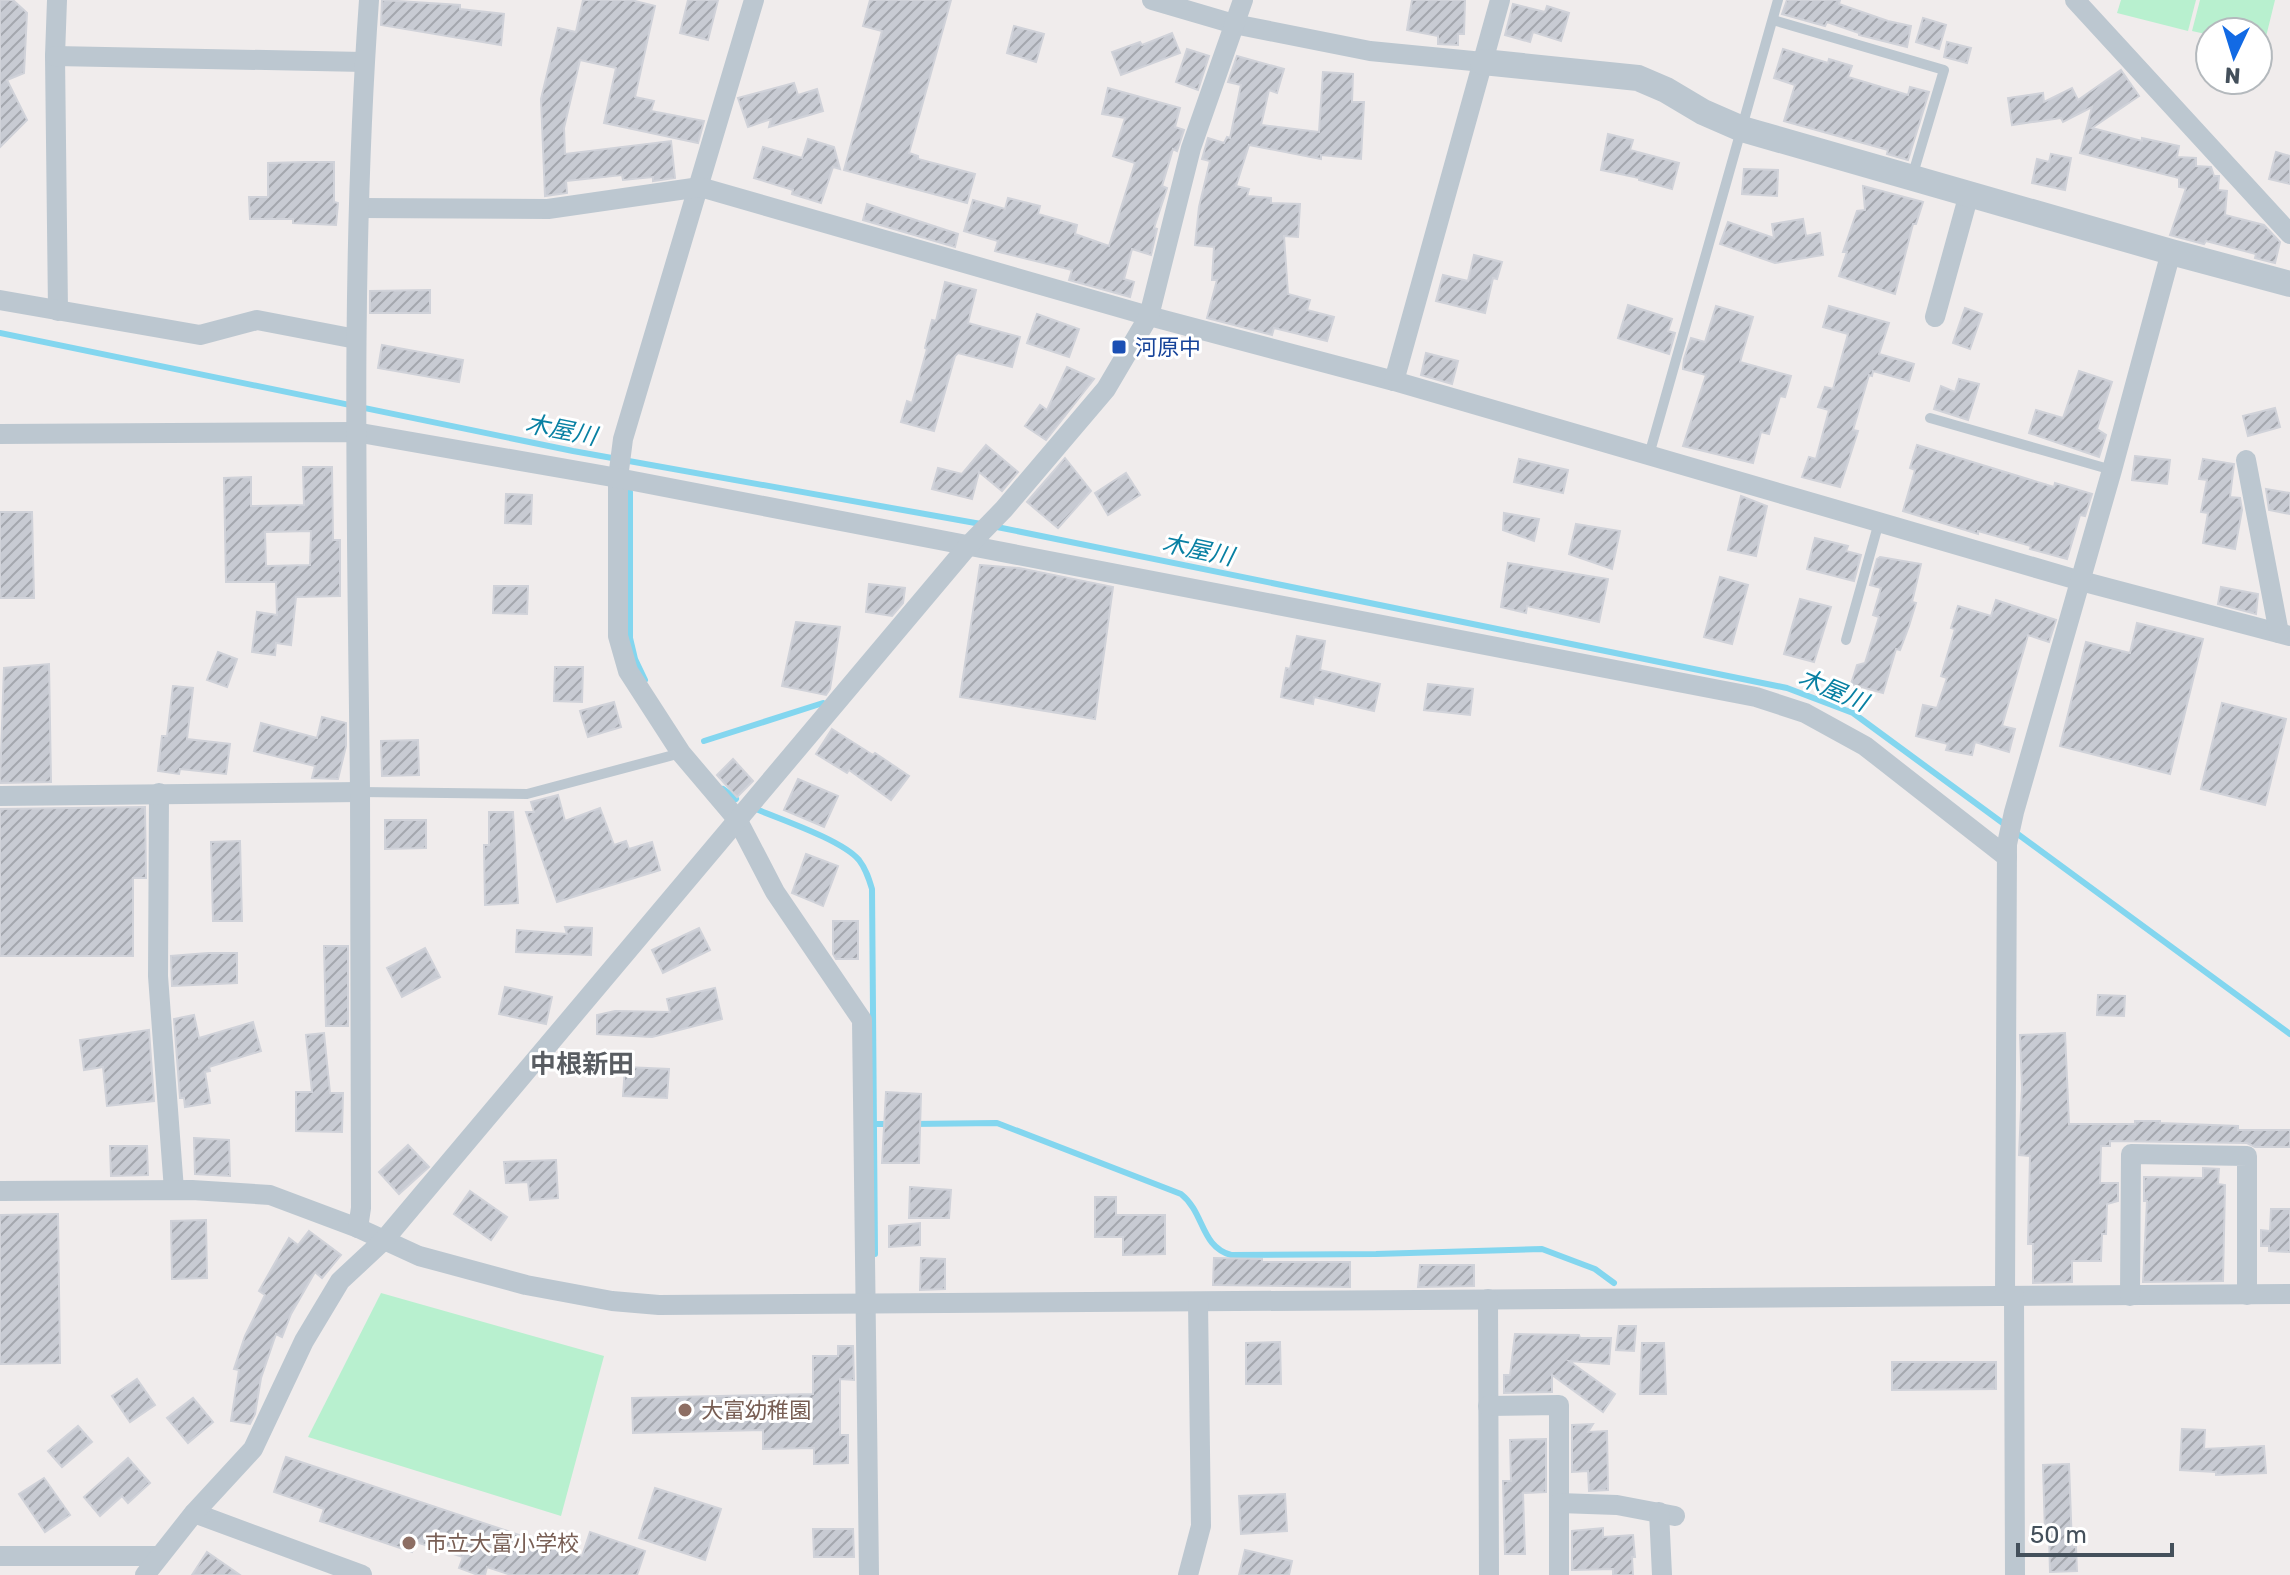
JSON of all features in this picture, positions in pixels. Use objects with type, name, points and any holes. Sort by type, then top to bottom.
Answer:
[{"type":"street","points":[[57,0],[58,311]]},
{"type":"street","points":[[358,1228],[361,1208],[360,792],[355,382],[364,62],[369,0]]},
{"type":"street","points":[[754,0],[623,439],[618,478],[618,636],[628,671],[681,753],[737,819],[775,892],[862,1020],[869,1575]]},
{"type":"street","points":[[1152,0],[1234,24],[1370,51],[1638,78],[1742,129],[2290,284]]},
{"type":"street","points":[[145,1575],[157,1556],[253,1449],[304,1341],[340,1281],[384,1240],[968,546],[1004,509],[1106,389],[1149,316],[1191,148],[1243,0]]},
{"type":"street","points":[[1394,381],[1500,0]]},
{"type":"street","points":[[2075,0],[2287,223]]},
{"type":"street","points":[[55,56],[364,62]]},
{"type":"street","points":[[360,208],[548,209],[700,187],[1149,316],[1394,381],[2081,581],[2285,634],[2246,460]]},
{"type":"street","points":[[1935,317],[1969,194]]},
{"type":"street","points":[[2015,1575],[2007,851],[2014,812],[2171,252]]},
{"type":"street","points":[[0,300],[200,335],[257,320],[356,339]]},
{"type":"street","points":[[0,434],[355,432],[618,478],[1756,697],[1805,713],[1865,746],[2007,851]]},
{"type":"street","points":[[0,796],[360,792]]},
{"type":"street","points":[[159,793],[158,976],[174,1190]]},
{"type":"street","points":[[2130,1296],[2131,1154],[2247,1156],[2247,1295]]},
{"type":"street","points":[[0,1191],[174,1190],[270,1195],[358,1228],[419,1256],[496,1277],[612,1301],[659,1305],[2290,1294]]},
{"type":"street","points":[[1488,1299],[1489,1575]]},
{"type":"street","points":[[1188,1575],[1201,1526],[1198,1302]]},
{"type":"street","points":[[1488,1406],[1559,1405],[1559,1575]]},
{"type":"street","points":[[1559,1503],[1617,1505],[1667,1514],[1662,1575]]},
{"type":"street","points":[[194,1513],[358,1574]]},
{"type":"street","points":[[0,1556],[157,1556]]},
{"type":"lane","points":[[1649,455],[1778,0]]},
{"type":"lane","points":[[1773,20],[1944,70],[1911,178]]},
{"type":"lane","points":[[1930,418],[2112,470]]},
{"type":"lane","points":[[1846,640],[1879,522]]},
{"type":"lane","points":[[360,792],[527,794],[681,753]]},
{"type":"green space","points":[[2121,0],[2196,0],[2188,31],[2117,13]]},
{"type":"green space","points":[[2200,0],[2275,0],[2271,16],[2196,16]]},
{"type":"green space","points":[[381,1293],[604,1356],[561,1516],[308,1437]]},
{"type":"building","points":[[0,0],[13,0],[27,13],[24,73],[7,80],[27,120],[0,147]]},
{"type":"building","points":[[382,0],[460,5],[460,9],[504,14],[501,45],[381,25]]},
{"type":"building","points":[[583,0],[631,0],[655,6],[635,97],[654,101],[651,111],[704,121],[698,143],[604,123],[616,68],[580,60],[564,128],[565,154],[671,141],[675,178],[623,180],[622,175],[566,181],[567,193],[545,196],[541,99],[558,28],[576,32]]},
{"type":"building","points":[[688,0],[718,0],[708,40],[680,33]]},
{"type":"building","points":[[870,0],[951,0],[909,153],[918,156],[918,159],[975,174],[967,203],[844,170],[882,31],[863,26]]},
{"type":"building","points":[[1412,0],[1465,0],[1464,34],[1458,34],[1458,45],[1438,44],[1438,36],[1407,30]]},
{"type":"building","points":[[1787,0],[1840,0],[1839,4],[1911,26],[1907,47],[1859,35],[1827,22],[1825,26],[1782,14]]},
{"type":"building","points":[[1513,4],[1545,12],[1547,6],[1569,13],[1561,41],[1533,32],[1530,42],[1505,35]]},
{"type":"building","points":[[1923,18],[1946,25],[1939,49],[1916,42]]},
{"type":"building","points":[[1014,26],[1044,34],[1036,62],[1007,53]]},
{"type":"building","points":[[1172,33],[1180,53],[1121,75],[1112,52]]},
{"type":"building","points":[[1947,42],[1971,48],[1967,63],[1944,57]]},
{"type":"building","points":[[1187,49],[1209,56],[1198,90],[1176,82]]},
{"type":"building","points":[[1783,49],[1828,63],[1829,59],[1852,66],[1848,77],[1908,95],[1910,87],[1929,92],[1908,160],[1887,154],[1888,150],[1784,121],[1795,85],[1774,78]]},
{"type":"building","points":[[1237,56],[1284,69],[1277,93],[1269,90],[1261,125],[1319,132],[1323,72],[1353,74],[1352,102],[1364,102],[1361,159],[1321,155],[1321,159],[1249,145],[1236,186],[1249,189],[1247,196],[1271,198],[1271,203],[1300,204],[1298,237],[1284,236],[1288,294],[1310,300],[1307,310],[1334,317],[1327,341],[1274,328],[1272,335],[1207,318],[1217,280],[1212,280],[1214,247],[1195,245],[1199,207],[1210,161],[1202,159],[1208,138],[1224,143],[1227,137],[1230,138],[1241,85],[1228,82]]},
{"type":"building","points":[[2121,70],[2139,96],[2092,128],[2142,141],[2142,138],[2179,146],[2177,157],[2196,158],[2196,166],[2211,167],[2214,176],[2219,176],[2218,190],[2227,191],[2225,215],[2264,225],[2280,242],[2275,263],[2255,258],[2256,254],[2170,235],[2186,188],[2179,187],[2179,178],[2080,153],[2092,107],[2063,122],[2061,118],[2012,125],[2008,98],[2043,93],[2044,102],[2072,88],[2078,100]]},
{"type":"building","points":[[794,83],[798,95],[817,89],[823,111],[769,127],[771,119],[748,127],[738,98]]},
{"type":"building","points":[[1108,88],[1180,108],[1175,127],[1184,130],[1177,151],[1173,149],[1162,186],[1167,188],[1154,228],[1157,229],[1151,255],[1132,249],[1124,279],[1134,282],[1130,297],[1069,280],[1072,270],[995,251],[998,241],[964,231],[973,200],[1005,209],[1008,198],[1040,206],[1038,214],[1077,225],[1075,234],[1109,246],[1135,163],[1113,156],[1125,118],[1102,114]]},
{"type":"building","points":[[1608,134],[1633,140],[1630,150],[1679,163],[1672,189],[1601,170]]},
{"type":"building","points":[[808,139],[834,147],[840,169],[833,167],[821,203],[754,178],[763,147],[802,158]]},
{"type":"building","points":[[2276,152],[2290,156],[2290,184],[2269,179]]},
{"type":"building","points":[[2051,154],[2071,158],[2065,190],[2032,183],[2037,159],[2049,162]]},
{"type":"building","points":[[334,162],[334,202],[338,203],[336,225],[293,223],[293,219],[250,219],[249,197],[268,197],[268,163]]},
{"type":"building","points":[[1744,169],[1778,170],[1777,196],[1742,194]]},
{"type":"building","points":[[1863,186],[1923,202],[1916,224],[1913,224],[1895,294],[1839,276],[1847,252],[1843,252],[1857,211],[1865,210]]},
{"type":"building","points":[[867,204],[958,234],[955,247],[863,220]]},
{"type":"building","points":[[1803,219],[1806,236],[1820,233],[1823,255],[1775,263],[1720,244],[1728,222],[1774,238],[1772,224]]},
{"type":"building","points":[[1474,255],[1502,262],[1497,279],[1493,278],[1485,313],[1436,301],[1443,275],[1468,281]]},
{"type":"building","points":[[945,282],[976,290],[968,323],[1020,337],[1012,367],[958,353],[955,356],[934,431],[901,422],[907,401],[912,403],[932,320],[936,321]]},
{"type":"building","points":[[430,290],[430,313],[370,313],[370,291]]},
{"type":"building","points":[[1628,305],[1672,319],[1668,331],[1675,333],[1669,354],[1618,338]]},
{"type":"building","points":[[1716,306],[1753,317],[1740,362],[1791,376],[1785,397],[1780,396],[1769,434],[1761,432],[1753,463],[1683,446],[1706,375],[1683,369],[1684,359],[1691,338],[1705,342]]},
{"type":"building","points":[[1829,306],[1889,323],[1879,354],[1914,364],[1909,381],[1873,371],[1872,376],[1869,375],[1853,430],[1858,431],[1840,487],[1802,477],[1809,457],[1816,459],[1829,410],[1818,407],[1825,387],[1833,389],[1848,334],[1823,327]]},
{"type":"building","points":[[1965,308],[1982,314],[1970,349],[1953,343]]},
{"type":"building","points":[[1037,314],[1079,329],[1069,357],[1027,343]]},
{"type":"building","points":[[382,345],[463,360],[459,382],[378,368]]},
{"type":"building","points":[[1426,353],[1458,361],[1452,384],[1421,375]]},
{"type":"building","points":[[1067,367],[1094,379],[1046,440],[1025,426],[1040,405],[1047,410]]},
{"type":"building","points":[[2079,371],[2112,382],[2097,429],[2106,435],[2099,457],[2029,433],[2036,410],[2063,418]]},
{"type":"building","points":[[1959,379],[1979,384],[1968,420],[1934,409],[1941,386],[1955,392]]},
{"type":"building","points":[[2275,408],[2280,427],[2248,436],[2243,416]]},
{"type":"building","points":[[986,445],[1018,472],[1002,491],[979,472],[972,499],[932,489],[938,468],[962,474]]},
{"type":"building","points":[[1917,445],[2054,487],[2055,483],[2092,494],[2085,516],[2080,515],[2067,559],[1903,511],[1915,470],[1910,468]]},
{"type":"building","points":[[2135,456],[2170,460],[2167,484],[2132,480]]},
{"type":"building","points":[[1065,458],[1091,491],[1058,528],[1027,502]]},
{"type":"building","points":[[1519,459],[1568,470],[1563,493],[1514,482]]},
{"type":"building","points":[[2203,459],[2234,464],[2230,497],[2240,498],[2242,510],[2235,549],[2203,543],[2208,513],[2201,512],[2207,480],[2199,479]]},
{"type":"building","points":[[303,467],[332,467],[333,540],[340,540],[340,596],[296,597],[291,645],[276,643],[275,655],[252,652],[257,612],[277,615],[276,582],[226,582],[224,478],[251,477],[251,506],[304,505]],"holes":[[[311,531],[310,565],[266,566],[265,532]]]},
{"type":"building","points":[[1126,473],[1140,495],[1108,515],[1095,493]]},
{"type":"building","points":[[2266,489],[2290,493],[2290,514],[2269,510]]},
{"type":"building","points":[[506,494],[532,495],[531,524],[505,523]]},
{"type":"building","points":[[1741,496],[1767,506],[1756,556],[1728,550]]},
{"type":"building","points":[[0,512],[32,512],[34,598],[0,598]]},
{"type":"building","points":[[1504,513],[1539,519],[1534,541],[1503,530]]},
{"type":"building","points":[[1576,524],[1620,531],[1612,569],[1569,554]]},
{"type":"building","points":[[1815,538],[1848,546],[1846,551],[1861,555],[1854,581],[1807,569]]},
{"type":"building","points":[[1880,557],[1921,564],[1912,602],[1916,603],[1900,650],[1896,649],[1883,693],[1851,684],[1857,665],[1865,663],[1879,617],[1873,615],[1881,588],[1870,585]]},
{"type":"building","points":[[1508,563],[1608,579],[1599,622],[1527,606],[1526,613],[1501,607]]},
{"type":"building","points":[[980,565],[1019,568],[1113,587],[1095,719],[960,697]]},
{"type":"building","points":[[1720,577],[1748,585],[1732,644],[1704,637]]},
{"type":"building","points":[[869,584],[905,588],[903,603],[892,616],[866,612]]},
{"type":"building","points":[[494,586],[528,586],[527,614],[493,613]]},
{"type":"building","points":[[2221,587],[2258,594],[2256,614],[2218,604]]},
{"type":"building","points":[[1800,599],[1831,607],[1814,662],[1784,654]]},
{"type":"building","points":[[1996,600],[2056,620],[2049,642],[2028,635],[2002,726],[2015,729],[2009,752],[1975,742],[1972,755],[1946,750],[1948,744],[1916,736],[1923,705],[1937,708],[1947,678],[1941,676],[1955,629],[1951,628],[1958,606],[1991,616]]},
{"type":"building","points":[[796,622],[840,627],[830,689],[826,695],[782,686]]},
{"type":"building","points":[[2137,623],[2203,639],[2170,774],[2060,746],[2086,642],[2130,653]]},
{"type":"building","points":[[1297,636],[1325,641],[1320,670],[1380,684],[1374,711],[1314,697],[1313,704],[1281,697],[1286,668],[1290,669]]},
{"type":"building","points":[[218,652],[237,659],[227,687],[207,680]]},
{"type":"building","points":[[49,664],[51,782],[0,783],[4,668]]},
{"type":"building","points":[[555,667],[583,667],[582,702],[554,701]]},
{"type":"building","points":[[1428,684],[1473,689],[1470,715],[1424,710]]},
{"type":"building","points":[[173,686],[193,688],[187,739],[230,744],[226,774],[180,769],[179,774],[158,771],[162,736],[167,736]]},
{"type":"building","points":[[614,702],[621,727],[588,737],[580,711]]},
{"type":"building","points":[[2222,703],[2286,719],[2265,805],[2201,789]]},
{"type":"building","points":[[322,717],[346,723],[346,746],[338,779],[312,778],[315,766],[254,751],[261,723],[317,738]]},
{"type":"building","points":[[832,729],[909,776],[891,800],[849,770],[847,773],[816,754]]},
{"type":"building","points":[[418,740],[419,775],[382,776],[381,741]]},
{"type":"building","points":[[733,759],[753,781],[737,797],[717,775]]},
{"type":"building","points":[[798,779],[838,796],[824,827],[784,810]]},
{"type":"building","points":[[558,795],[565,821],[600,808],[614,845],[626,841],[629,849],[652,842],[660,870],[557,902],[526,812],[534,812],[531,802]]},
{"type":"building","points":[[145,807],[146,878],[133,878],[133,956],[0,956],[0,809]]},
{"type":"building","points":[[489,812],[513,812],[518,903],[485,905],[484,845],[489,845]]},
{"type":"building","points":[[385,820],[426,820],[426,848],[385,849]]},
{"type":"building","points":[[240,841],[242,921],[213,921],[211,842]]},
{"type":"building","points":[[806,854],[838,866],[823,906],[792,893]]},
{"type":"building","points":[[833,921],[858,921],[858,959],[836,959],[833,954]]},
{"type":"building","points":[[565,927],[592,928],[591,955],[516,952],[517,930],[567,934]]},
{"type":"building","points":[[699,928],[710,950],[663,973],[652,950]]},
{"type":"building","points":[[324,946],[348,946],[348,1026],[326,1026]]},
{"type":"building","points":[[425,948],[440,977],[402,997],[387,968]]},
{"type":"building","points":[[237,953],[237,983],[172,986],[171,956]]},
{"type":"building","points":[[505,987],[552,997],[546,1024],[499,1014]]},
{"type":"building","points":[[715,988],[722,1019],[652,1037],[597,1034],[597,1015],[615,1011],[670,1012],[667,999]]},
{"type":"building","points":[[2098,995],[2125,996],[2124,1016],[2097,1015]]},
{"type":"building","points":[[194,1015],[199,1038],[253,1022],[261,1051],[209,1067],[210,1071],[205,1072],[210,1103],[185,1107],[184,1098],[180,1098],[174,1019]]},
{"type":"building","points":[[149,1030],[154,1101],[107,1106],[103,1067],[84,1070],[80,1040]]},
{"type":"building","points":[[324,1033],[330,1093],[343,1093],[342,1132],[296,1131],[296,1092],[312,1092],[306,1035]]},
{"type":"building","points":[[2065,1033],[2069,1124],[2160,1121],[2238,1126],[2238,1130],[2290,1130],[2290,1147],[2255,1147],[2247,1143],[2110,1141],[2110,1146],[2101,1146],[2100,1183],[2118,1183],[2118,1201],[2107,1204],[2101,1261],[2072,1261],[2072,1282],[2033,1283],[2033,1244],[2028,1244],[2030,1156],[2019,1155],[2022,1088],[2020,1035]]},
{"type":"building","points":[[625,1067],[669,1069],[667,1098],[623,1096]]},
{"type":"building","points":[[886,1092],[921,1094],[919,1163],[882,1163]]},
{"type":"building","points":[[194,1138],[229,1140],[230,1176],[195,1174]]},
{"type":"building","points":[[408,1145],[429,1167],[399,1194],[379,1172]]},
{"type":"building","points":[[110,1146],[147,1146],[148,1175],[111,1176]]},
{"type":"building","points":[[556,1160],[558,1198],[530,1200],[528,1182],[506,1183],[504,1162]]},
{"type":"building","points":[[2203,1168],[2219,1169],[2218,1184],[2225,1185],[2223,1281],[2143,1282],[2147,1201],[2144,1201],[2144,1177],[2203,1178]]},
{"type":"building","points":[[910,1187],[951,1190],[949,1218],[909,1218]]},
{"type":"building","points":[[470,1191],[507,1217],[491,1240],[454,1214]]},
{"type":"building","points":[[1095,1197],[1116,1197],[1116,1215],[1165,1215],[1165,1254],[1123,1255],[1123,1237],[1095,1237]]},
{"type":"building","points":[[2271,1209],[2290,1209],[2290,1252],[2269,1251],[2269,1246],[2261,1246],[2261,1230],[2270,1231]]},
{"type":"building","points":[[58,1214],[60,1363],[0,1364],[0,1215]]},
{"type":"building","points":[[206,1220],[207,1278],[172,1279],[171,1221]]},
{"type":"building","points":[[920,1223],[920,1245],[889,1247],[889,1226]]},
{"type":"building","points":[[309,1231],[341,1255],[322,1278],[315,1272],[282,1337],[276,1334],[250,1424],[231,1421],[239,1370],[234,1369],[245,1336],[265,1295],[259,1291],[289,1238],[298,1245]]},
{"type":"building","points":[[921,1258],[945,1259],[945,1289],[920,1290]]},
{"type":"building","points":[[1214,1258],[1262,1259],[1262,1262],[1350,1262],[1350,1287],[1213,1285]]},
{"type":"building","points":[[1420,1265],[1474,1265],[1474,1286],[1418,1287]]},
{"type":"building","points":[[1619,1326],[1636,1326],[1634,1351],[1616,1350]]},
{"type":"building","points":[[1515,1334],[1611,1338],[1609,1364],[1569,1361],[1615,1394],[1603,1412],[1552,1375],[1552,1392],[1504,1393],[1504,1375],[1510,1375]]},
{"type":"building","points":[[1280,1342],[1281,1384],[1246,1384],[1246,1343]]},
{"type":"building","points":[[1642,1343],[1664,1343],[1666,1394],[1640,1394]]},
{"type":"building","points":[[838,1346],[853,1346],[854,1380],[840,1379],[840,1435],[848,1435],[848,1463],[814,1464],[814,1448],[763,1449],[763,1430],[633,1433],[632,1398],[813,1394],[813,1356],[838,1356]]},
{"type":"building","points":[[1892,1362],[1996,1362],[1996,1389],[1892,1390]]},
{"type":"building","points":[[137,1379],[155,1405],[130,1422],[112,1396]]},
{"type":"building","points":[[193,1398],[213,1422],[188,1443],[167,1418]]},
{"type":"building","points":[[1593,1424],[1588,1432],[1607,1431],[1608,1490],[1589,1491],[1588,1471],[1572,1472],[1572,1425]]},
{"type":"building","points":[[78,1426],[92,1442],[62,1467],[48,1451]]},
{"type":"building","points":[[2182,1429],[2205,1430],[2204,1449],[2264,1446],[2266,1473],[2216,1475],[2216,1472],[2180,1470]]},
{"type":"building","points":[[1546,1439],[1546,1492],[1523,1493],[1525,1554],[1505,1554],[1503,1481],[1511,1481],[1510,1440]]},
{"type":"building","points":[[286,1457],[582,1556],[590,1532],[645,1551],[637,1575],[511,1575],[487,1567],[485,1575],[478,1575],[459,1568],[463,1557],[416,1542],[412,1552],[320,1521],[324,1509],[274,1492]]},
{"type":"building","points":[[128,1458],[150,1483],[128,1503],[122,1496],[100,1516],[84,1497]]},
{"type":"building","points":[[2069,1464],[2072,1547],[2076,1547],[2077,1571],[2050,1572],[2049,1534],[2045,1534],[2043,1465]]},
{"type":"building","points":[[44,1478],[70,1515],[45,1532],[19,1494]]},
{"type":"building","points":[[655,1488],[721,1509],[705,1560],[639,1538]]},
{"type":"building","points":[[1285,1494],[1287,1531],[1241,1534],[1239,1496]]},
{"type":"building","points":[[1603,1528],[1603,1537],[1633,1535],[1633,1575],[1613,1575],[1613,1569],[1572,1570],[1572,1531]]},
{"type":"building","points":[[813,1529],[853,1529],[854,1557],[814,1557]]},
{"type":"building","points":[[1245,1550],[1292,1561],[1289,1575],[1239,1575]]},
{"type":"building","points":[[207,1552],[240,1575],[192,1575]]},
{"type":"waterway","name":"木屋川","points":[[0,333],[573,451],[981,524]]},
{"type":"waterway","points":[[630,492],[630,638],[645,680]]},
{"type":"waterway","name":"木屋川","points":[[992,526],[1787,688],[1853,713],[2290,1034]]},
{"type":"waterway","points":[[704,741],[823,703]]},
{"type":"waterway","points":[[723,789],[736,799]]},
{"type":"waterway","points":[[756,809],[826,838],[851,853],[864,867],[872,889],[875,1254]]},
{"type":"waterway","points":[[912,1124],[997,1123],[1181,1194],[1195,1210],[1213,1244],[1231,1255],[1542,1249],[1595,1269],[1614,1283]]},
{"type":"waterway","points":[[874,1124],[889,1124]]},
{"type":"place","name":"河原中","points":[[1119,347]]},
{"type":"place","name":"大富幼稚園","points":[[685,1410]]},
{"type":"place","name":"市立大富小学校","points":[[409,1543]]},
{"type":"district","name":"中根新田","points":[[582,1064]]}]
